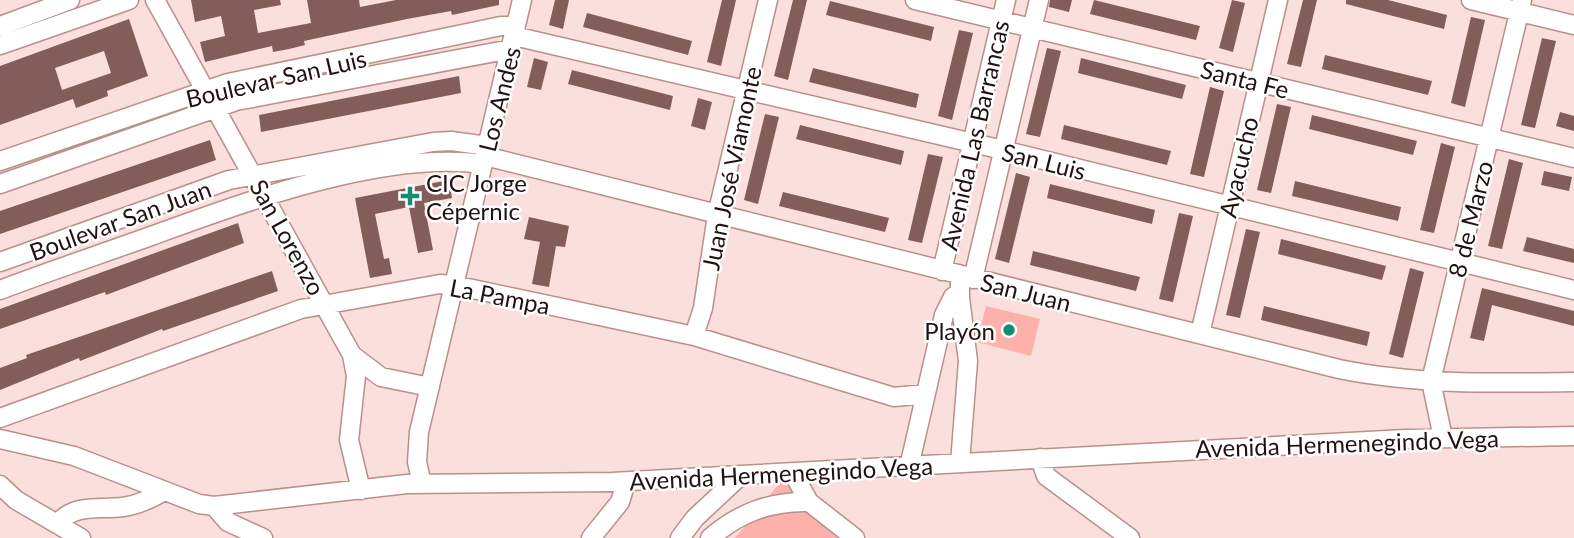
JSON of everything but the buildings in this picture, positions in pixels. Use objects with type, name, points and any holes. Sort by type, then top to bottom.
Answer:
[{"type":"street","points":[[0,26],[70,0]]},
{"type":"street","points":[[0,45],[129,0]]},
{"type":"street","name":"San Lorenzo","points":[[155,0],[352,355],[356,376],[349,440],[361,490]]},
{"type":"street","name":"Los Andes","points":[[422,484],[417,463],[430,387],[523,0]]},
{"type":"street","name":"Juan José Viamonte","points":[[694,336],[703,308],[718,215],[768,0]]},
{"type":"street","name":"Santa Fe","points":[[915,0],[1574,158]]},
{"type":"street","name":"Avenida Las Barrancas","points":[[942,271],[1006,0]]},
{"type":"street","name":"Avenida Las Barrancas","points":[[964,282],[1003,150],[1040,0]]},
{"type":"street","name":"Ayacucho","points":[[1200,334],[1227,208],[1278,0]]},
{"type":"street","points":[[1471,0],[1521,6],[1574,25]]},
{"type":"street","name":"8 de Marzo","points":[[1443,438],[1431,381],[1521,6]]},
{"type":"street","name":"Boulevar San Luis","points":[[0,161],[205,90],[501,26],[514,37]]},
{"type":"street","name":"Boulevar San Luis","points":[[0,184],[236,100],[514,37]]},
{"type":"street","name":"San Luis","points":[[514,37],[1003,150],[1227,208],[1574,290]]},
{"type":"street","name":"Boulevar San Juan","points":[[0,262],[253,174],[433,142],[485,156]]},
{"type":"street","name":"Boulevar San Juan","points":[[0,290],[265,196],[347,175],[410,164],[485,156]]},
{"type":"street","name":"San Juan","points":[[485,156],[942,271],[964,282],[1200,334],[1361,374],[1431,381],[1574,382]]},
{"type":"street","points":[[909,467],[944,314],[964,282]]},
{"type":"street","points":[[960,463],[968,361],[964,282]]},
{"type":"street","name":"La Pampa","points":[[0,418],[82,386],[325,303],[440,284],[694,336],[894,397],[925,394]]},
{"type":"street","points":[[352,355],[381,377],[430,387]]},
{"type":"street","name":"Avenida Hermenegindo Vega","points":[[0,439],[74,456],[199,504],[214,506],[422,484],[626,482],[794,475],[1040,458],[1443,438],[1574,436]]},
{"type":"street","points":[[1040,458],[1046,476],[1130,538]]},
{"type":"street","points":[[794,475],[809,502],[855,538]]},
{"type":"street","points":[[680,538],[695,518],[739,477]]},
{"type":"street","points":[[591,538],[620,502],[626,482]]},
{"type":"street","points":[[0,485],[16,500],[81,538]]},
{"type":"street","points":[[57,524],[66,514],[80,509],[123,507],[141,503],[164,491]]},
{"type":"street","points":[[710,538],[744,512],[790,501],[809,502]]},
{"type":"street","points":[[214,506],[228,522],[246,535],[263,538]]},
{"type":"shaded area","name":"Playón","points":[[986,306],[1040,319],[1031,356],[977,342]]},
{"type":"shaded area","points":[[786,475],[855,538],[735,538]]},
{"type":"place","name":"CIC Jorge Cépernic","points":[[410,196]]},
{"type":"place","name":"Playón","points":[[1009,330]]}]
